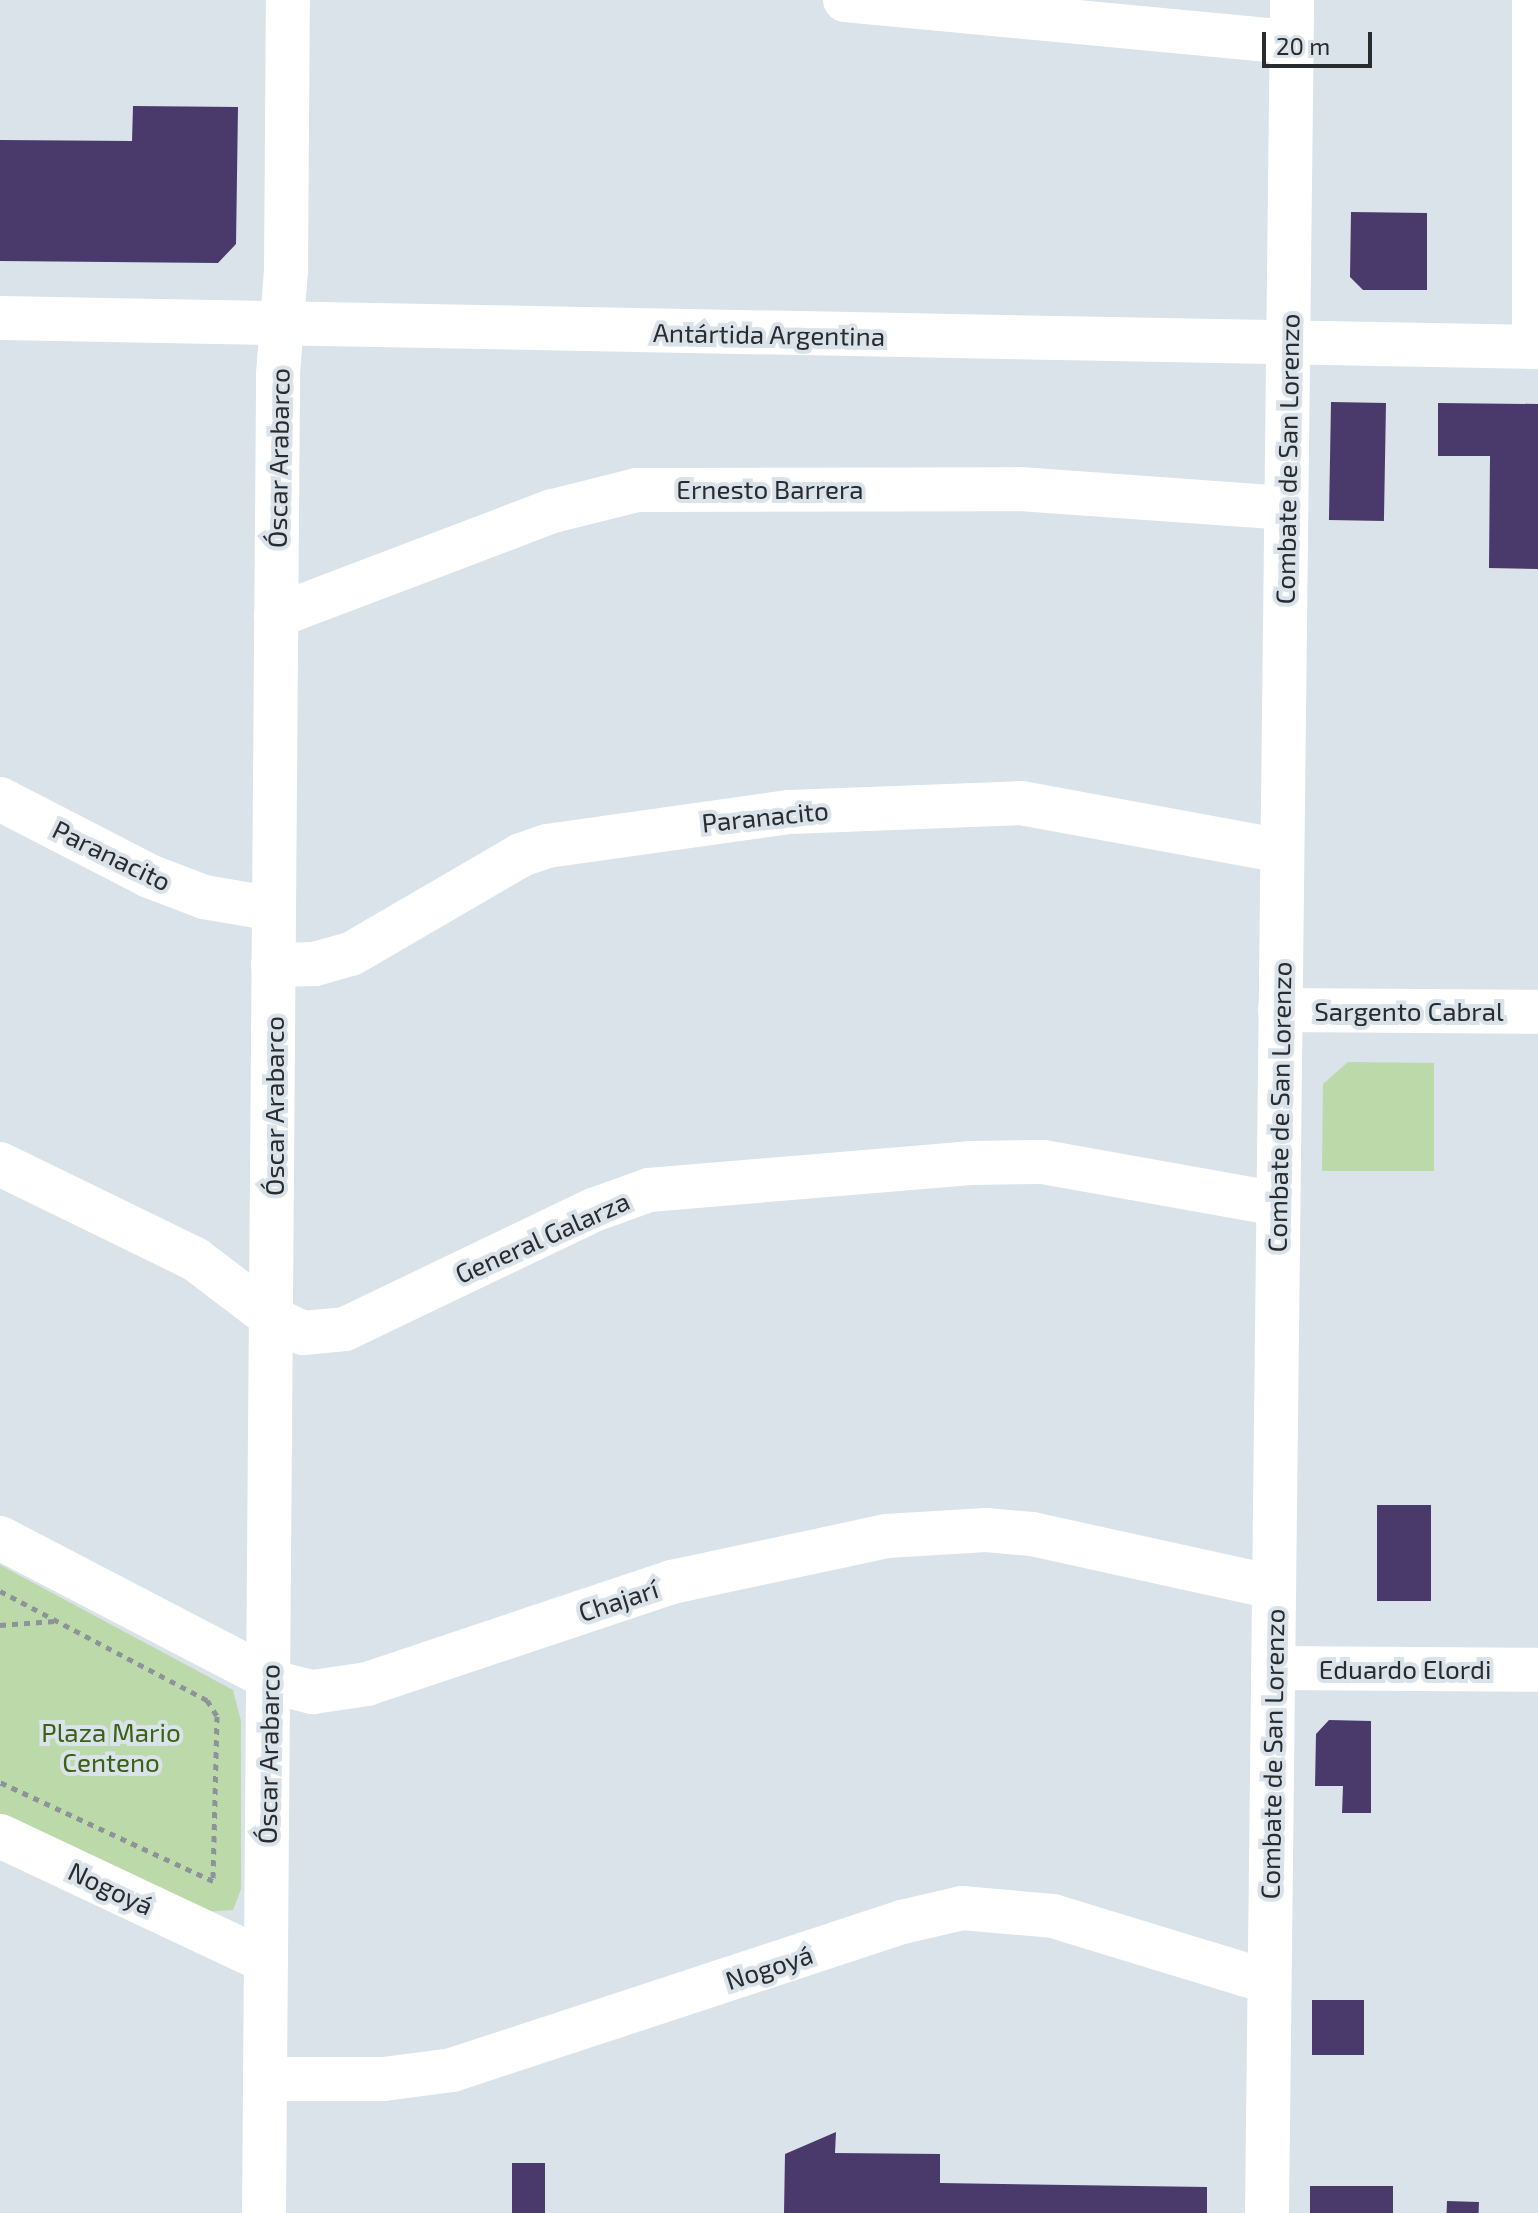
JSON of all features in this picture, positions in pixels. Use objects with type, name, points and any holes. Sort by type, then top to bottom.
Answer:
[{"type":"street","name":"Óscar Arabarco","points":[[264,2213],[274,1319],[276,616],[288,0]]},
{"type":"street","points":[[845,0],[1291,21]]},
{"type":"street","points":[[1534,0],[1536,346]]},
{"type":"street","name":"Combate de San Lorenzo","points":[[1267,2213],[1291,21]]},
{"type":"street","name":"Antártida Argentina","points":[[0,318],[1288,344],[1536,346]]},
{"type":"street","name":"Ernesto Barrera","points":[[276,616],[553,511],[623,491],[1020,489],[1286,508]]},
{"type":"street","name":"Paranacito","points":[[0,799],[149,876],[204,897],[274,909]]},
{"type":"street","name":"Paranacito","points":[[273,965],[315,964],[351,954],[521,855],[547,846],[790,812],[1021,803],[1282,851]]},
{"type":"street","name":"Sargento Cabral","points":[[1280,1010],[1538,1012]]},
{"type":"street","name":"General Galarza","points":[[0,1164],[195,1259],[274,1319],[303,1333],[345,1329],[596,1209],[649,1190],[970,1163],[1043,1162],[1278,1204]]},
{"type":"street","name":"Chajarí","points":[[0,1538],[295,1689],[350,1689],[672,1582],[818,1548],[937,1531],[1046,1536],[1274,1587]]},
{"type":"street","name":"Eduardo Elordi","points":[[1273,1668],[1538,1670]]},
{"type":"street","name":"Nogoyá","points":[[0,1836],[266,1961]]},
{"type":"street","name":"Nogoyá","points":[[265,2079],[384,2079],[452,2070],[902,1922],[962,1908],[1053,1916],[1269,1982]]},
{"type":"path","points":[[0,1591],[207,1700],[217,1716],[213,1881],[0,1782]]},
{"type":"path","points":[[0,1625],[56,1621]]},
{"type":"green space","points":[[1348,1062],[1434,1063],[1434,1171],[1322,1171],[1323,1084]]},
{"type":"green space","name":"Plaza Mario Centeno","points":[[0,1565],[233,1690],[241,1721],[241,1889],[233,1910],[202,1912],[0,1814]]},
{"type":"building","points":[[133,106],[238,107],[236,244],[218,263],[0,261],[0,140],[132,141]]},
{"type":"building","points":[[1351,212],[1427,213],[1427,290],[1363,290],[1350,277]]},
{"type":"building","points":[[1331,402],[1386,403],[1384,521],[1329,520]]},
{"type":"building","points":[[1438,403],[1538,404],[1538,569],[1489,568],[1490,456],[1438,456]]},
{"type":"building","points":[[1377,1505],[1431,1505],[1431,1601],[1377,1601]]},
{"type":"building","points":[[1329,1720],[1371,1721],[1371,1813],[1342,1813],[1343,1786],[1315,1786],[1316,1734]]},
{"type":"building","points":[[1312,2000],[1364,2000],[1364,2055],[1312,2055]]},
{"type":"building","points":[[836,2132],[835,2153],[940,2154],[940,2183],[1207,2187],[1207,2213],[784,2213],[785,2154]]},
{"type":"building","points":[[512,2163],[545,2163],[545,2213],[512,2213]]},
{"type":"building","points":[[1310,2186],[1393,2186],[1393,2213],[1310,2213]]},
{"type":"building","points":[[1447,2201],[1479,2202],[1479,2213],[1447,2213]]}]
